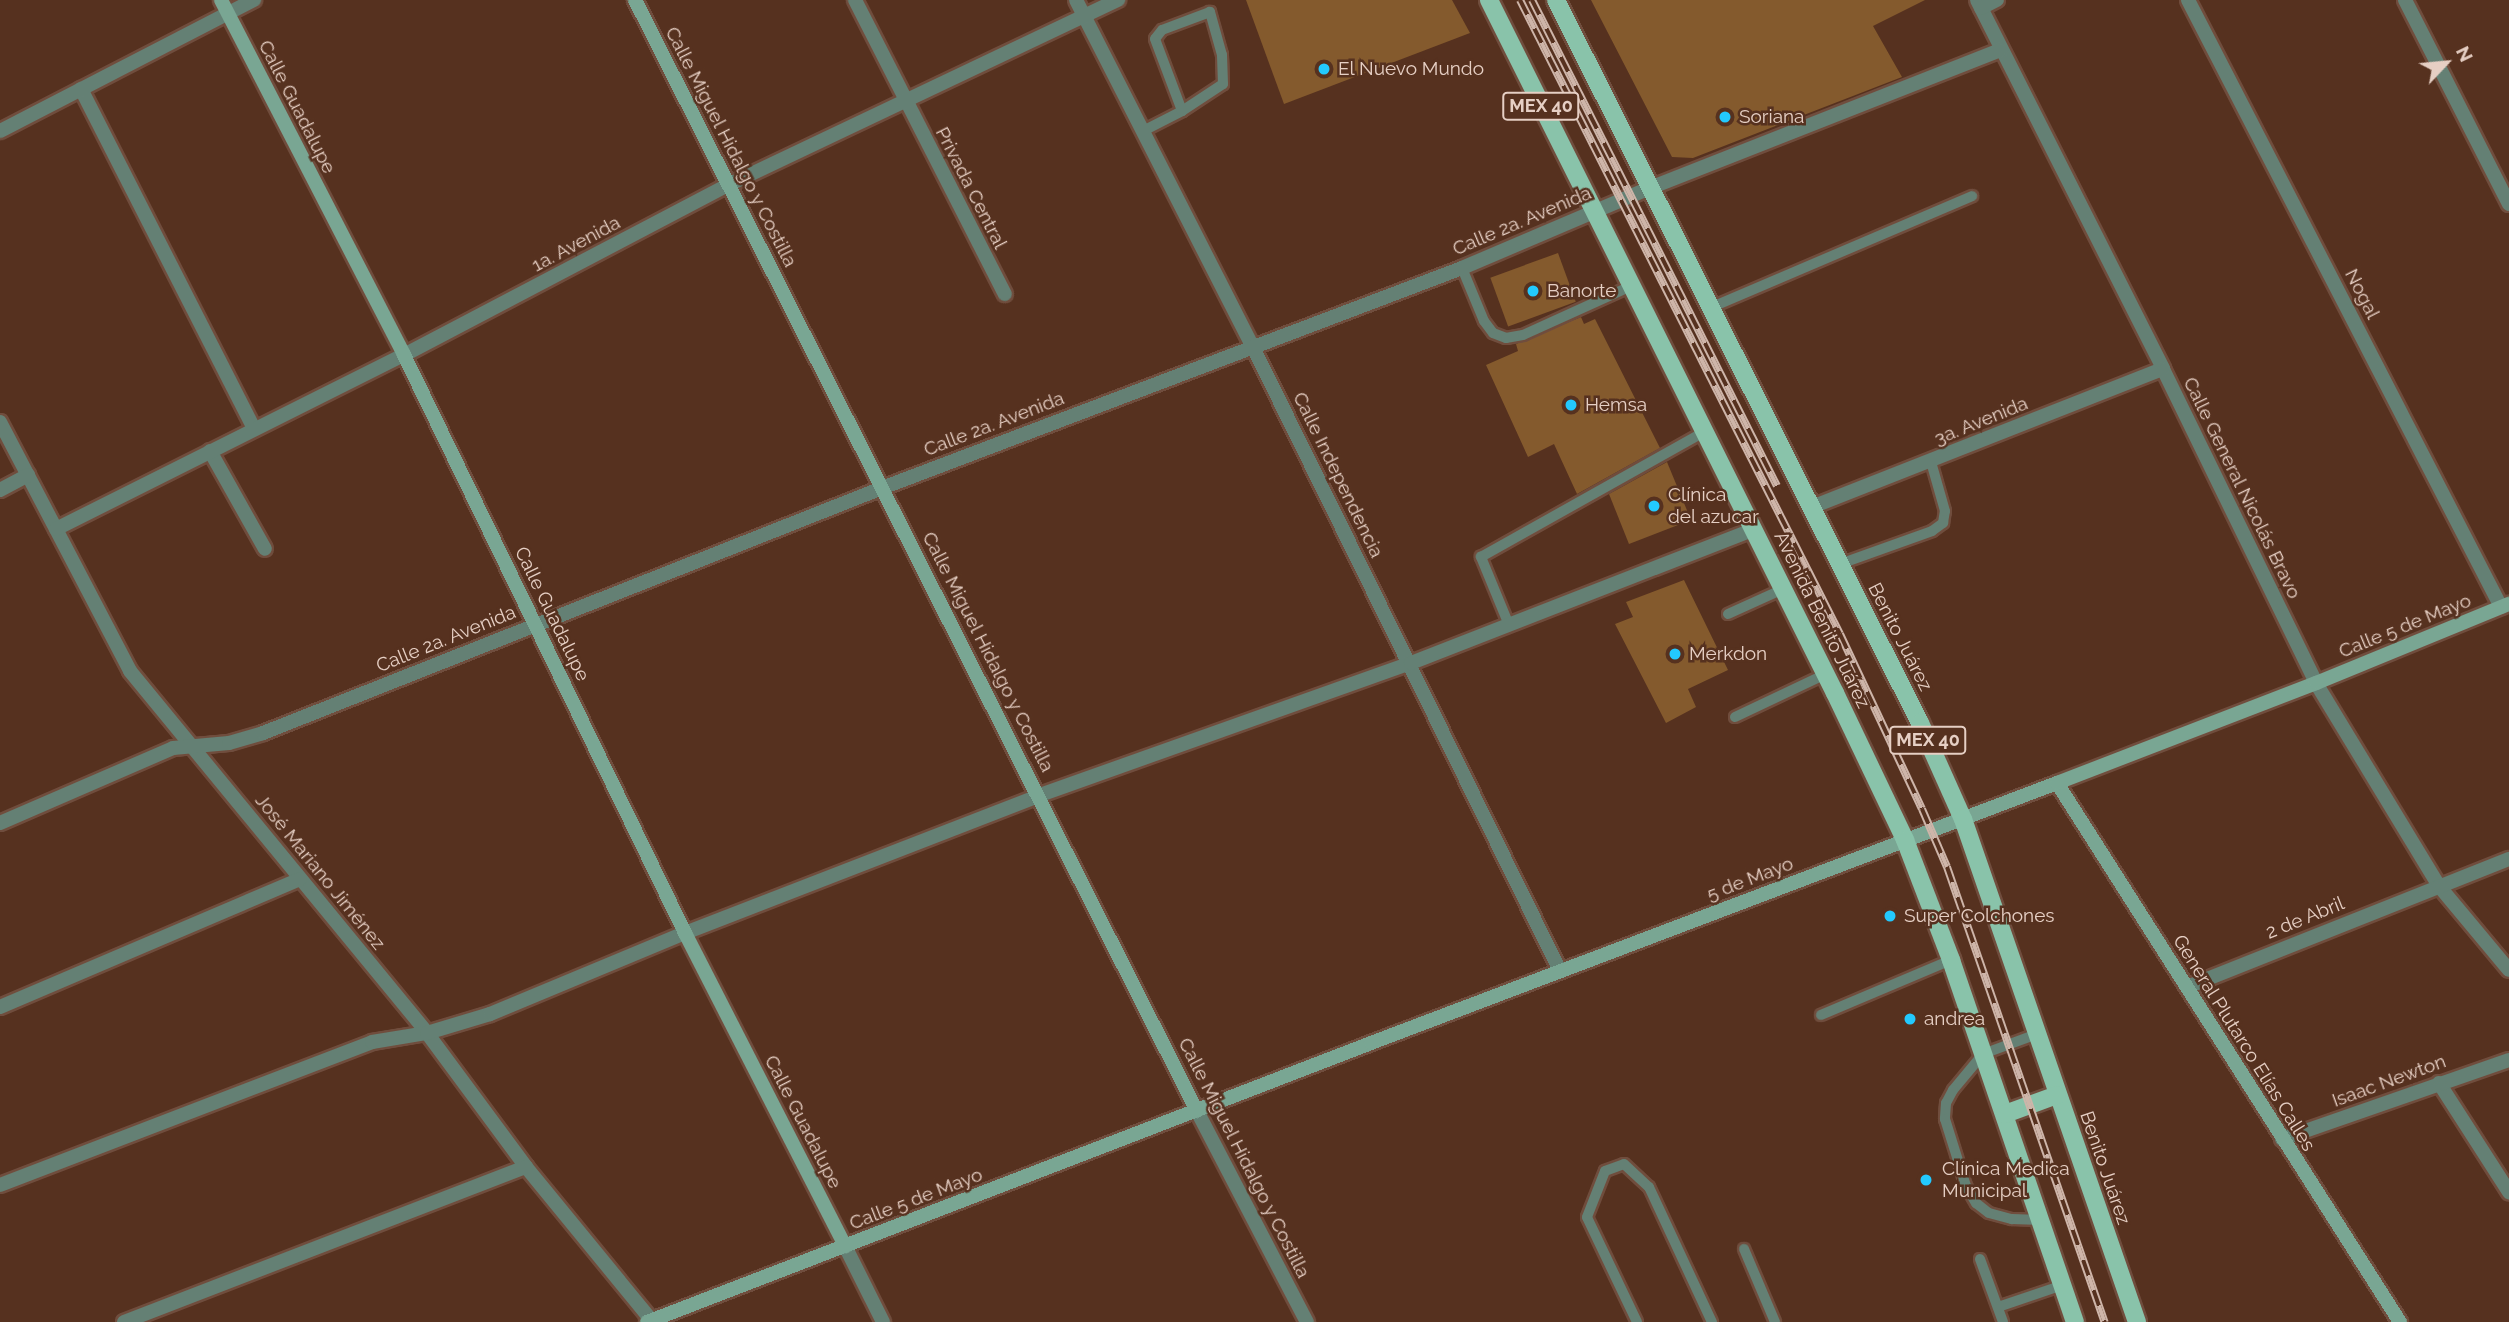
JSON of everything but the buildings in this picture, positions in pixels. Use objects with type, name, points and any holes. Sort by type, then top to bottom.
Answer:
[{"type":"main road","name":"Avenida Benito Juárez","points":[[1489,0],[1826,674],[1905,840],[1951,960],[2075,1322]]},
{"type":"main road","name":"MEX 40","points":[[1556,0],[1650,188]]},
{"type":"main road","name":"Benito Juárez","points":[[1650,188],[1920,723],[1963,819],[2137,1322]]},
{"type":"main road","points":[[2005,1114],[2057,1095]]},
{"type":"street","points":[[0,131],[81,89],[224,7],[254,0]]},
{"type":"street","name":"Calle Miguel Hidalgo y Costilla","points":[[635,0],[965,657],[1040,795],[1197,1111],[1307,1322]]},
{"type":"street","name":"Privada Central","points":[[855,0],[1004,294]]},
{"type":"street","name":"Calle Independencia","points":[[1076,0],[1253,347],[1560,971]]},
{"type":"street","name":"1a. Avenida","points":[[56,529],[404,355],[728,186],[904,99],[1118,0]]},
{"type":"street","points":[[1979,4],[1997,0]]},
{"type":"street","name":"Nogal","points":[[2188,0],[2505,605]]},
{"type":"street","points":[[2405,0],[2509,204]]},
{"type":"street","name":"Calle General Nicolás Bravo","points":[[1979,4],[2163,369],[2316,683],[2439,886],[2509,970]]},
{"type":"street","name":"Calle Guadalupe","points":[[224,7],[404,355],[685,933],[845,1246]]},
{"type":"street","name":"Calle 2a. Avenida","points":[[0,823],[153,755],[192,746],[229,743],[264,733],[535,623],[882,488],[1462,268],[1650,188],[2000,50]]},
{"type":"street","points":[[81,89],[254,428]]},
{"type":"street","name":"3a. Avenida","points":[[1812,507],[2163,369]]},
{"type":"street","name":"José Mariano Jiménez","points":[[0,422],[130,671],[427,1033],[526,1167],[651,1321]]},
{"type":"street","points":[[210,451],[265,549]]},
{"type":"street","points":[[0,490],[28,475]]},
{"type":"street","points":[[0,1185],[372,1042],[427,1033],[490,1014],[685,933],[1040,795],[1410,663],[1753,530]]},
{"type":"street","name":"Calle 5 de Mayo","points":[[2316,683],[2505,605]]},
{"type":"street","name":"5 de Mayo","points":[[1197,1111],[2316,683]]},
{"type":"street","name":"General Plutarco Elías Calles","points":[[2057,783],[2400,1322]]},
{"type":"street","name":"2 de Abril","points":[[2187,987],[2509,859]]},
{"type":"street","points":[[0,1006],[300,878]]},
{"type":"street","name":"Isaac Newton","points":[[2283,1139],[2509,1060]]},
{"type":"street","points":[[2439,1083],[2509,1192]]},
{"type":"street","name":"Calle 5 de Mayo","points":[[651,1321],[1197,1111]]},
{"type":"street","points":[[124,1322],[526,1167]]},
{"type":"street","points":[[845,1246],[883,1322]]},
{"type":"lane","points":[[1143,131],[1182,111],[1223,84],[1225,72],[1222,55],[1206,0]]},
{"type":"lane","points":[[1182,111],[1155,39],[1162,30],[1210,12]]},
{"type":"lane","points":[[1710,308],[1972,196]]},
{"type":"lane","points":[[1462,268],[1484,321],[1493,333],[1506,338],[1523,335],[1631,286]]},
{"type":"lane","points":[[1509,625],[1481,556],[1704,432]]},
{"type":"lane","points":[[1840,564],[1931,531],[1943,523],[1945,511],[1931,462]]},
{"type":"lane","points":[[1728,614],[1783,589]]},
{"type":"lane","points":[[1734,716],[1826,674]]},
{"type":"lane","points":[[1821,1014],[1951,960]]},
{"type":"lane","points":[[2036,1034],[1983,1054],[1953,1090],[1946,1103],[1945,1119],[1966,1186],[1976,1203],[1989,1213],[2011,1219],[2041,1220]]},
{"type":"lane","points":[[1637,1322],[1587,1217],[1605,1171],[1624,1164],[1649,1187],[1712,1322]]},
{"type":"lane","points":[[1744,1249],[1775,1322]]},
{"type":"lane","points":[[1980,1259],[2003,1322]]},
{"type":"lane","points":[[1998,1307],[2063,1285]]},
{"type":"railway","points":[[1520,0],[1840,634],[1922,809],[1947,867],[2105,1322]]},
{"type":"railway","points":[[1532,0],[1777,486]]},
{"type":"place","name":"El Nuevo Mundo","points":[[1324,69]]},
{"type":"place","name":"Soriana","points":[[1725,117]]},
{"type":"place","name":"Banorte","points":[[1533,291]]},
{"type":"place","name":"Hemsa","points":[[1571,405]]},
{"type":"place","name":"Clínica del azucar","points":[[1654,506]]},
{"type":"place","name":"Merkdon","points":[[1675,654]]},
{"type":"place","name":"Super Colchones","points":[[1890,916]]},
{"type":"place","name":"andrea","points":[[1910,1019]]},
{"type":"place","name":"Clínica Medica Municipal","points":[[1926,1180]]}]
